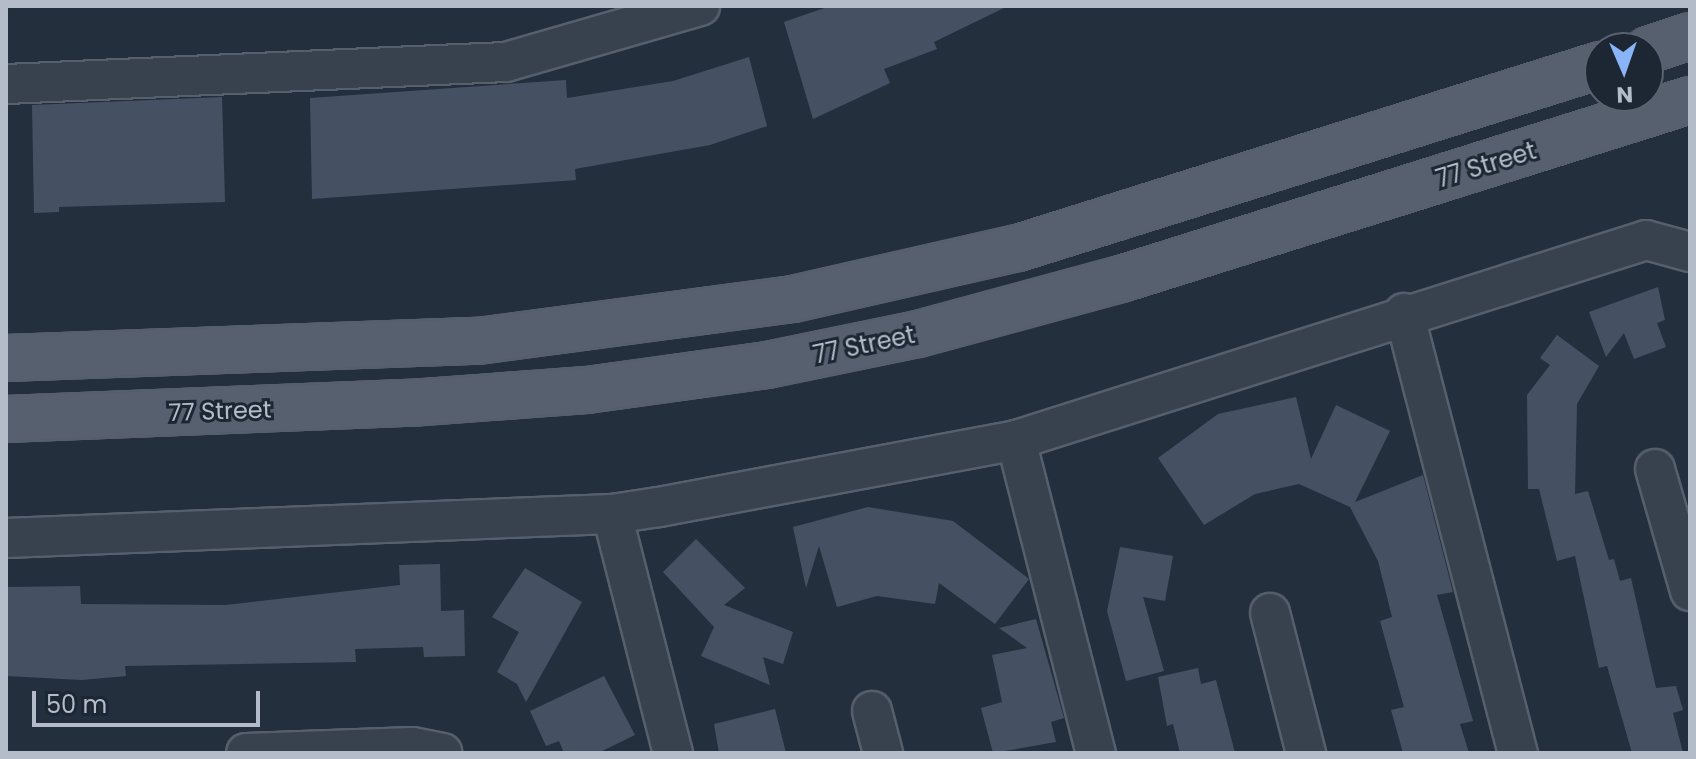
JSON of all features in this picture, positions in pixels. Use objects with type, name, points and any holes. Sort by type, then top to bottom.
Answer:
[{"type":"main road","points":[[1664,45],[1690,36]]},
{"type":"main road","points":[[6,358],[478,341],[793,299],[1018,248],[1584,70]]},
{"type":"main road","name":"77 Street","points":[[6,419],[425,402],[587,390],[767,365],[1024,307],[1690,100]]},
{"type":"main road","points":[[1583,135],[1690,135]]},
{"type":"street","points":[[6,84],[506,62],[700,6]]},
{"type":"street","points":[[6,538],[612,514],[1016,440],[1404,313],[1646,240],[1690,252]]},
{"type":"street","points":[[1404,313],[1518,753]]},
{"type":"street","points":[[1016,440],[1096,753]]},
{"type":"street","points":[[1655,469],[1690,591]]},
{"type":"street","points":[[612,514],[673,753]]},
{"type":"street","points":[[1270,613],[1306,753]]},
{"type":"street","points":[[872,711],[883,753]]},
{"type":"street","points":[[246,753],[412,747],[442,753]]},
{"type":"building","points":[[830,6],[1008,6],[934,42],[937,49],[884,69],[890,83],[813,119],[784,22]]},
{"type":"building","points":[[749,57],[767,126],[710,145],[575,169],[576,180],[312,199],[310,98],[566,80],[567,98],[673,81]]},
{"type":"building","points":[[222,97],[225,202],[59,207],[59,212],[34,213],[32,105]]},
{"type":"building","points":[[1658,287],[1665,320],[1657,323],[1666,347],[1634,359],[1624,333],[1606,357],[1589,312]]},
{"type":"building","points":[[1557,335],[1599,366],[1577,404],[1575,494],[1588,491],[1609,560],[1614,559],[1620,581],[1631,578],[1656,688],[1676,686],[1683,710],[1673,713],[1683,753],[1632,753],[1607,666],[1599,668],[1575,556],[1557,561],[1539,489],[1528,489],[1527,395],[1550,365],[1540,358]]},
{"type":"building","points":[[1296,397],[1311,459],[1336,405],[1390,431],[1355,502],[1423,475],[1453,592],[1437,595],[1473,721],[1460,724],[1469,753],[1403,753],[1391,710],[1404,707],[1380,621],[1392,617],[1378,561],[1350,507],[1299,484],[1255,494],[1204,525],[1158,458],[1218,414]]},
{"type":"building","points":[[868,507],[953,521],[1029,579],[995,624],[939,583],[935,604],[877,596],[837,607],[819,546],[806,588],[793,527]]},
{"type":"building","points":[[696,539],[745,588],[724,605],[793,632],[783,664],[763,657],[770,685],[701,656],[714,627],[663,572]]},
{"type":"building","points":[[1120,547],[1173,556],[1165,601],[1143,597],[1164,671],[1126,681],[1107,611]]},
{"type":"building","points":[[440,564],[441,611],[464,610],[465,656],[424,657],[423,647],[355,649],[356,662],[125,666],[126,676],[82,680],[6,676],[6,587],[80,586],[81,604],[226,605],[400,585],[399,565]]},
{"type":"building","points":[[525,568],[582,602],[526,702],[517,684],[497,672],[519,632],[492,617]]},
{"type":"building","points":[[1036,619],[1064,718],[1051,722],[1056,742],[993,753],[981,708],[1002,702],[992,655],[1027,648],[999,628]]},
{"type":"building","points":[[1198,668],[1201,684],[1216,680],[1235,753],[1180,753],[1173,724],[1167,726],[1158,677]]},
{"type":"building","points":[[604,676],[635,735],[598,753],[564,753],[559,741],[546,746],[530,711]]},
{"type":"building","points":[[775,709],[786,753],[719,753],[714,724]]}]
